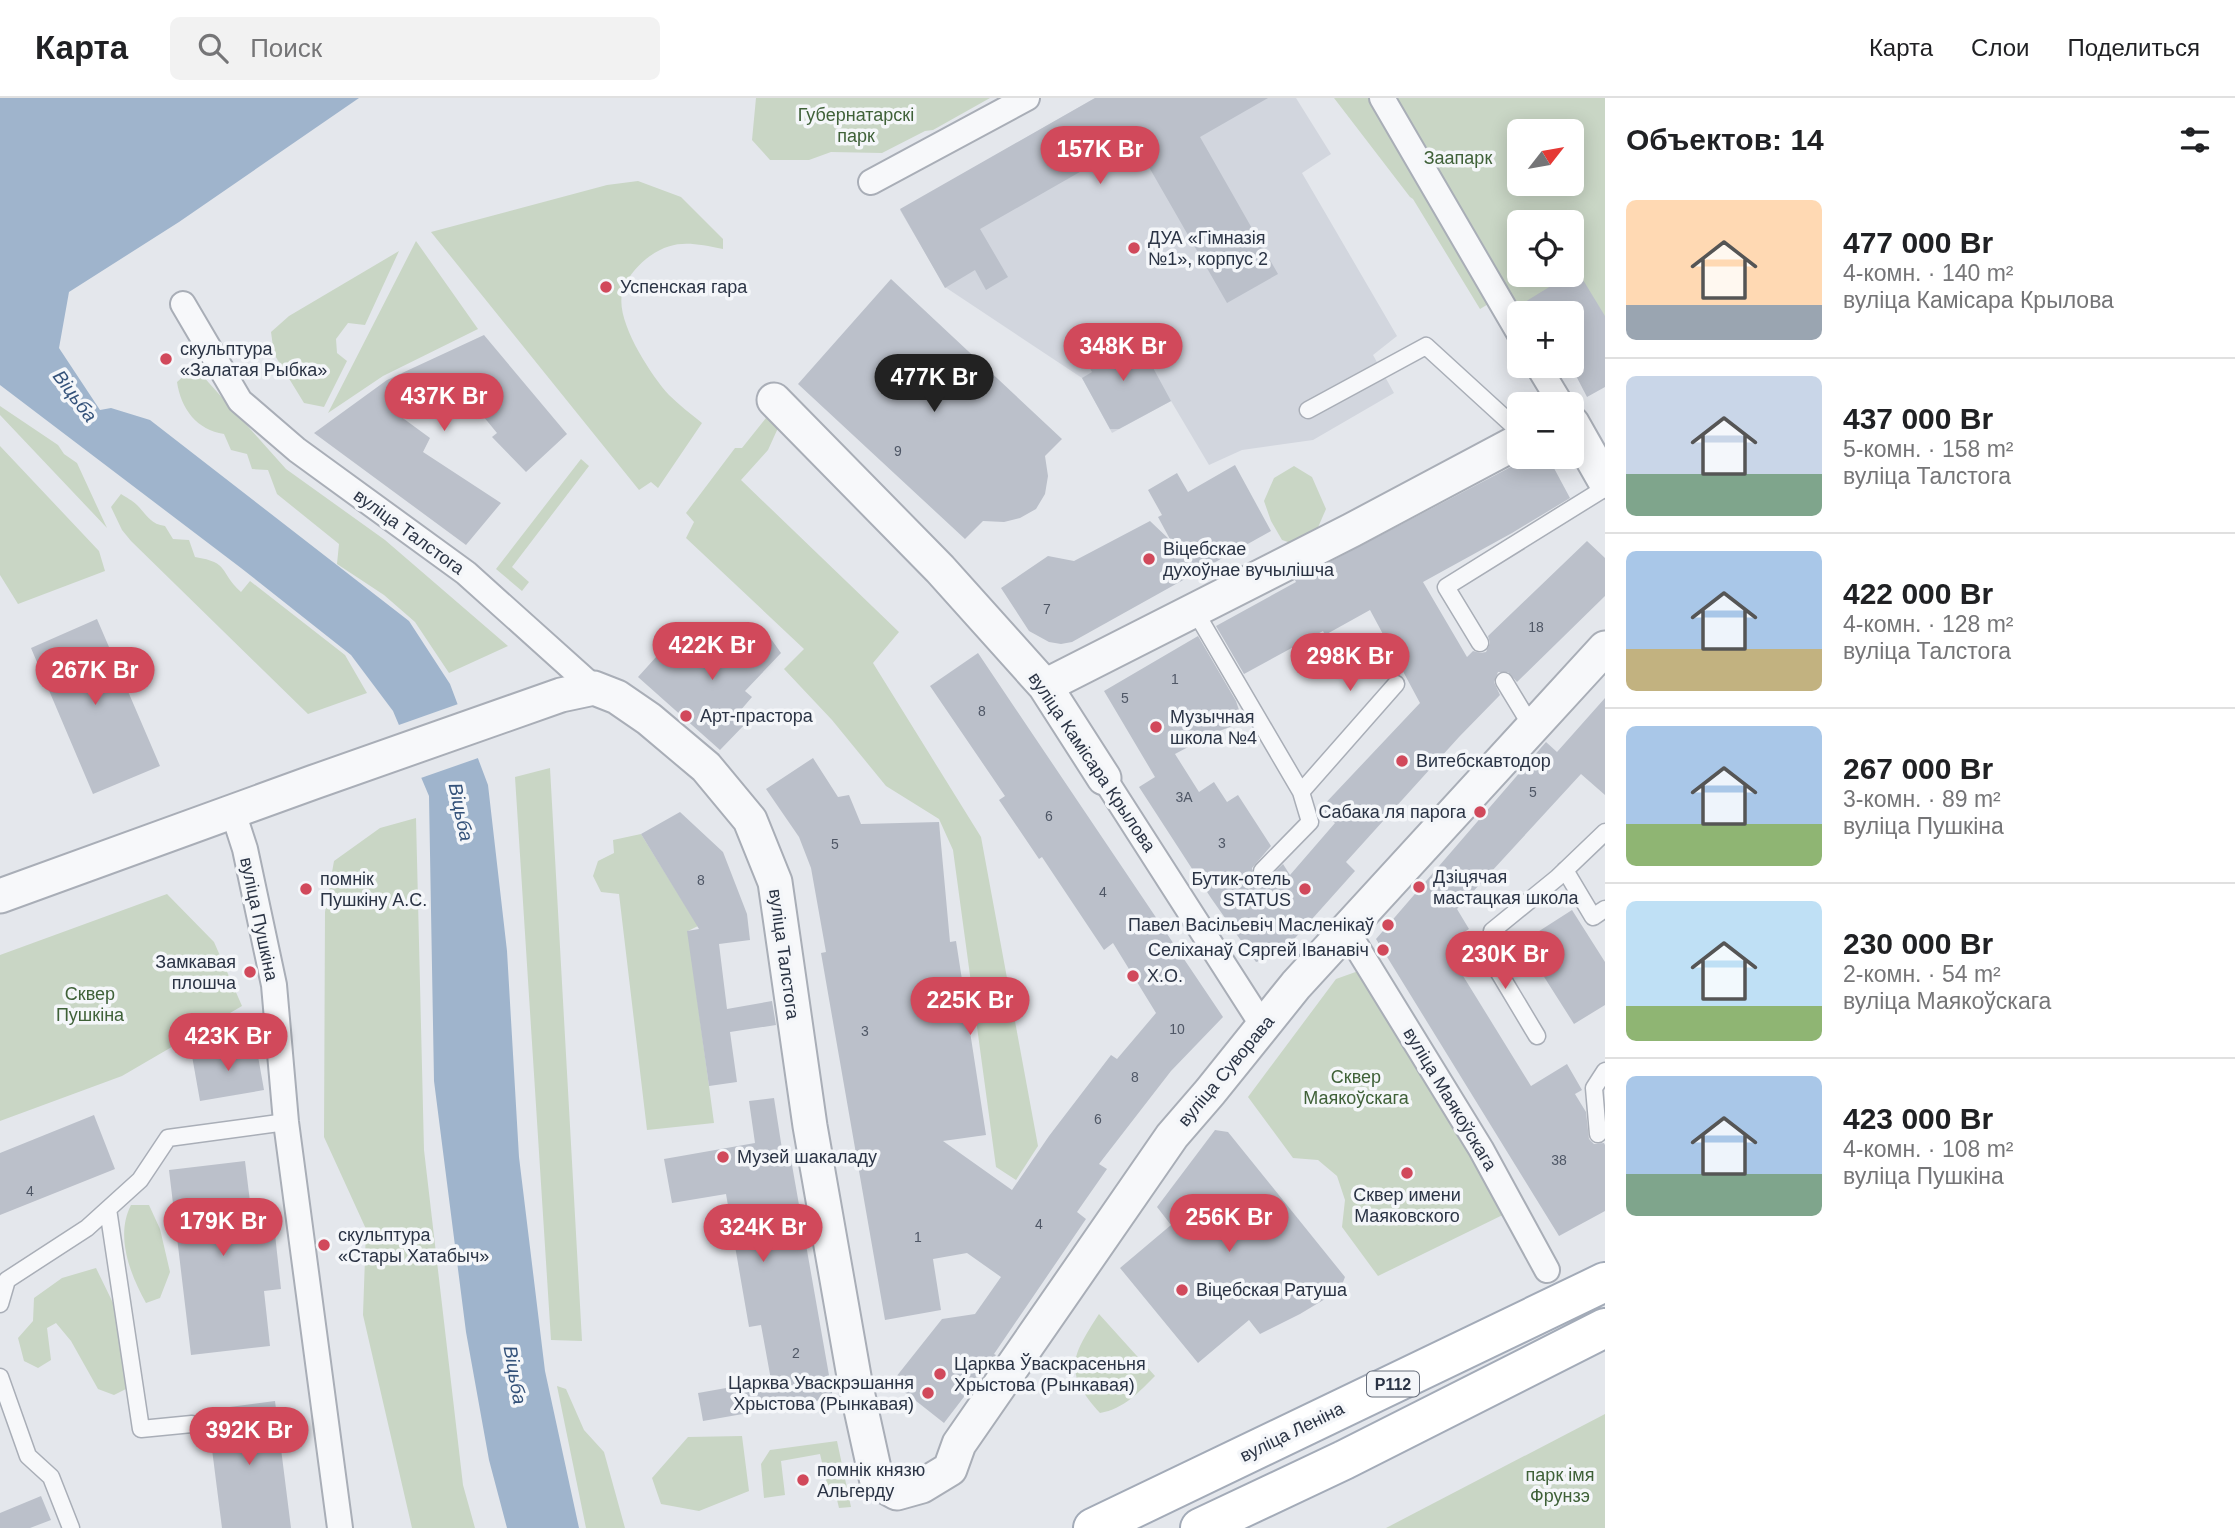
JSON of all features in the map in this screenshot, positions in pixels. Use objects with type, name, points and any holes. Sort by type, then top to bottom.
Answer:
[{"type":"main road","name":"вуліца Леніна","points":[[1093,1528],[1605,1282]]},
{"type":"main road","name":"Р112","points":[[1200,1528],[1344,1460],[1605,1328]]},
{"type":"street","points":[[872,183],[1027,98]]},
{"type":"street","points":[[1382,98],[1507,312]]},
{"type":"street","name":"вуліца Талстога","points":[[183,304],[240,401],[297,450],[466,573],[594,688],[617,697],[649,719],[706,767],[750,820],[775,882],[810,1126],[855,1382],[877,1482]]},
{"type":"street","name":"вуліца Камісара Крылова","points":[[774,400],[940,569],[1045,686],[1263,1026]]},
{"type":"street","points":[[1584,444],[1605,481]]},
{"type":"street","points":[[1045,686],[1352,530],[1507,447]]},
{"type":"street","name":"вуліца Суворава","points":[[877,1482],[897,1493],[922,1486],[950,1469],[959,1444],[1165,1146],[1296,985],[1605,649]]},
{"type":"street","points":[[0,896],[561,695],[594,688]]},
{"type":"street","name":"вуліца Пушкіна","points":[[233,811],[245,849],[274,985],[286,1122],[340,1528]]},
{"type":"street","name":"вуліца Маякоўскага","points":[[1347,931],[1481,1149],[1547,1270]]},
{"type":"street","points":[[1420,1370],[1440,1412]]},
{"type":"lane","points":[[1308,410],[1426,346],[1507,420]]},
{"type":"lane","points":[[1480,643],[1446,587],[1605,488]]},
{"type":"lane","points":[[1195,611],[1301,792],[1310,821],[1262,870]]},
{"type":"lane","points":[[1504,681],[1532,727]]},
{"type":"lane","points":[[1301,792],[1396,684]]},
{"type":"lane","points":[[1537,1036],[1498,971],[1492,931],[1565,870],[1605,832]]},
{"type":"lane","points":[[1565,870],[1593,917],[1605,909]]},
{"type":"lane","points":[[1598,1133],[1594,1088],[1605,1071]]},
{"type":"lane","points":[[0,1304],[7,1280],[87,1228],[139,1180],[168,1138],[286,1122]]},
{"type":"lane","points":[[108,1209],[141,1429],[192,1423]]},
{"type":"lane","points":[[0,1377],[28,1456],[51,1477],[71,1528]]},
{"type":"shaded area","name":"ДУА «Гімназія №1», корпус 2","points":[[1095,98],[1296,98],[1331,154],[1302,173],[1397,336],[1373,355],[1394,393],[1313,440],[1242,450],[1209,465],[1171,401],[1112,433],[1082,378],[945,287],[900,210]]},
{"type":"green space","name":"Губернатарскі парк","points":[[756,98],[990,98],[933,130],[925,131],[882,153],[831,152],[809,160],[770,160],[752,140]]},
{"type":"green space","name":"Заапарк","points":[[1334,98],[1605,98],[1605,337],[1584,348],[1584,301],[1516,301],[1510,291],[1480,309],[1413,199]]},
{"type":"green space","points":[[638,181],[681,197],[723,239],[723,249],[683,244],[656,252],[635,270],[623,289],[624,319],[636,348],[669,395],[702,423],[658,488],[651,482],[639,490],[431,232],[607,185]]},
{"type":"green space","points":[[416,241],[478,329],[383,376],[328,413]]},
{"type":"green space","points":[[399,251],[365,325],[348,323],[336,339],[337,353],[347,361],[324,407],[304,403],[274,354],[271,332],[289,316]]},
{"type":"green space","points":[[187,373],[201,374],[286,469],[385,540],[508,646],[449,673],[415,622],[384,595],[337,564],[339,544],[277,494],[268,470],[252,469],[247,454],[231,450],[224,434],[206,428],[192,417],[182,401],[177,382]]},
{"type":"green space","points":[[0,406],[58,445],[64,454],[77,463],[107,528],[0,415]]},
{"type":"green space","points":[[766,418],[778,428],[768,450],[741,480],[899,632],[873,663],[981,837],[1038,1146],[1016,1180],[996,1167],[953,850],[939,819],[886,786],[832,720],[784,669],[804,649],[686,538],[694,522],[686,513],[735,448],[742,448]]},
{"type":"green space","points":[[0,446],[99,551],[105,571],[18,604],[0,575]]},
{"type":"green space","points":[[581,459],[589,466],[512,567],[529,582],[522,591],[496,569]]},
{"type":"green space","points":[[1294,466],[1312,477],[1326,509],[1316,532],[1294,544],[1282,540],[1264,501],[1274,478]]},
{"type":"green space","points":[[121,494],[152,521],[165,526],[173,539],[189,540],[195,557],[219,565],[241,592],[250,581],[345,655],[367,693],[308,714],[131,541],[122,530],[111,507]]},
{"type":"green space","points":[[550,768],[582,1341],[551,1340],[515,777]]},
{"type":"green space","points":[[416,818],[424,1150],[463,1485],[475,1528],[412,1528],[363,1315],[366,1229],[324,1137],[325,912],[334,861],[380,828]]},
{"type":"green space","points":[[641,834],[698,926],[688,931],[714,1123],[647,1130],[619,894],[601,892],[593,876],[598,861],[614,853],[613,840]]},
{"type":"green space","name":"Сквер Пушкіна","points":[[167,894],[214,942],[242,1006],[122,1076],[0,1121],[0,955]]},
{"type":"green space","name":"Сквер Маякоўскага","points":[[1378,964],[1519,1207],[1378,1276],[1342,1227],[1345,1200],[1337,1176],[1318,1160],[1293,1158],[1248,1097],[1336,979]]},
{"type":"green space","points":[[131,1205],[149,1205],[160,1229],[170,1272],[160,1298],[146,1303],[130,1267],[124,1242],[126,1217]]},
{"type":"green space","points":[[96,1268],[114,1305],[126,1363],[128,1388],[114,1395],[98,1389],[71,1341],[56,1323],[47,1328],[51,1360],[38,1368],[24,1361],[18,1338],[33,1321],[34,1298],[62,1278]]},
{"type":"green space","points":[[1099,1314],[1155,1376],[1124,1404],[1100,1413],[1080,1386],[1075,1364],[1082,1341]]},
{"type":"green space","points":[[557,1386],[566,1389],[584,1430],[604,1452],[625,1528],[586,1528]]},
{"type":"green space","name":"парк імя Фрунзэ","points":[[1605,1414],[1605,1528],[1386,1528]]},
{"type":"green space","points":[[742,1436],[749,1491],[699,1511],[661,1504],[652,1478],[688,1437]]},
{"type":"green space","points":[[837,1441],[851,1507],[839,1508],[834,1487],[828,1488],[820,1454],[781,1461],[785,1495],[764,1498],[761,1464],[770,1450]]},
{"type":"water","name":"Віцьба","points":[[0,98],[359,98],[179,222],[69,292],[59,348],[100,410],[111,408],[150,420],[409,621],[450,684],[488,785],[507,951],[519,1157],[545,1371],[579,1528],[507,1528],[489,1460],[466,1332],[434,1081],[429,796],[393,711],[351,655],[0,385]]},
{"type":"pier","points":[[461,703],[481,757],[418,779],[396,726]]},
{"type":"building","points":[[1095,98],[1268,98],[1200,137],[1278,274],[1227,303],[1134,141],[980,229],[1008,277],[986,290],[975,270],[945,288],[900,209]]},
{"type":"building","points":[[891,279],[1062,439],[1045,456],[1048,476],[1045,494],[1036,509],[1020,518],[1004,522],[983,521],[965,539],[798,384]]},
{"type":"building","points":[[1584,282],[1605,316],[1605,387],[1587,397],[1577,378],[1584,378],[1584,301],[1527,301],[1549,287],[1584,287]]},
{"type":"building","points":[[484,335],[567,434],[526,472],[492,437],[497,433],[460,388],[400,416],[430,438],[423,452],[501,503],[466,545],[314,433],[387,380]]},
{"type":"building","points":[[1117,335],[1125,348],[1138,340],[1171,401],[1119,429],[1110,429],[1082,378],[1092,372],[1082,354]]},
{"type":"building","name":"Віцебскае духоўнае вучылішча","points":[[1235,465],[1271,531],[1072,642],[1049,642],[1029,631],[1001,588],[1048,556],[1074,561],[1150,521],[1171,541],[1158,517],[1162,515],[1148,490],[1177,473],[1188,492]]},
{"type":"building","points":[[1507,469],[1554,469],[1570,498],[1423,582],[1467,657],[1473,651],[1486,652],[1490,643],[1488,636],[1587,541],[1605,558],[1605,596],[1517,682],[1508,672],[1498,672],[1494,682],[1500,695],[1346,862],[1355,871],[1279,956],[1256,962],[1139,787],[1155,777],[1104,691],[1198,636],[1236,701],[1243,722],[1188,743],[1190,746],[1175,754],[1199,792],[1214,782],[1227,802],[1238,795],[1271,846],[1252,868],[1254,878],[1265,881],[1283,864],[1290,875],[1335,823],[1319,810],[1420,703],[1370,610],[1325,635],[1323,631],[1244,674],[1216,626],[1296,582],[1295,580]]},
{"type":"building","points":[[97,619],[160,766],[93,794],[31,648]]},
{"type":"building","points":[[721,625],[741,644],[764,629],[781,653],[745,691],[752,697],[740,711],[749,720],[720,750],[638,677],[666,646],[683,663]]},
{"type":"building","points":[[978,653],[1223,1017],[1171,1071],[1099,1164],[1107,1169],[1077,1212],[1086,1219],[994,1354],[996,1355],[944,1423],[892,1382],[942,1319],[975,1314],[1001,1277],[967,1253],[933,1259],[941,1310],[885,1320],[821,953],[826,952],[811,868],[799,837],[766,789],[813,758],[838,797],[849,795],[861,824],[939,822],[950,942],[956,941],[986,1135],[943,1141],[1012,1190],[1111,1055],[1117,1059],[1156,1013],[1113,943],[1104,950],[1042,857],[1039,859],[999,800],[1005,796],[930,686]]},
{"type":"building","points":[[1605,698],[1605,795],[1581,774],[1457,909],[1469,929],[1455,938],[1472,963],[1460,971],[1531,1086],[1567,1064],[1582,1090],[1575,1094],[1586,1112],[1589,1139],[1594,1144],[1605,1145],[1605,1211],[1559,1236],[1376,939],[1546,742],[1557,752]]},
{"type":"building","points":[[680,812],[723,852],[747,914],[750,940],[719,944],[727,1009],[772,1001],[776,1025],[730,1032],[737,1082],[709,1086],[687,931],[699,929],[641,834]]},
{"type":"building","points":[[1572,910],[1605,962],[1605,1005],[1574,1024],[1522,942]]},
{"type":"building","points":[[256,1045],[264,1090],[200,1101],[192,1056]]},
{"type":"building","points":[[774,1098],[782,1149],[789,1148],[833,1398],[703,1421],[698,1393],[771,1380],[761,1325],[749,1327],[726,1194],[672,1203],[664,1159],[755,1143],[749,1101]]},
{"type":"building","points":[[94,1115],[115,1169],[0,1215],[0,1153]]},
{"type":"building","points":[[1215,1130],[1228,1132],[1345,1277],[1340,1290],[1260,1334],[1249,1320],[1198,1363],[1120,1268],[1171,1225],[1157,1207]]},
{"type":"building","points":[[245,1161],[252,1218],[273,1216],[281,1289],[264,1291],[270,1346],[191,1355],[169,1170]]},
{"type":"building","points":[[275,1401],[291,1528],[222,1528],[207,1410]]},
{"type":"building","points":[[41,1496],[51,1520],[30,1528],[0,1528],[0,1513]]},
{"type":"place","name":"ДУА «Гімназія №1», корпус 2","points":[[1134,248]]},
{"type":"place","name":"Успенская гара","points":[[606,287]]},
{"type":"place","name":"скульптура «Залатая Рыбка»","points":[[166,359]]},
{"type":"place","name":"Віцебскае духоўнае вучылішча","points":[[1149,559]]},
{"type":"place","name":"Арт-прастора","points":[[686,716]]},
{"type":"place","name":"Музычная школа №4","points":[[1156,727]]},
{"type":"place","name":"Витебскавтодор","points":[[1402,761]]},
{"type":"place","name":"Сабака ля парога","points":[[1480,812]]},
{"type":"place","name":"Дзіцячая мастацкая школа","points":[[1419,887]]},
{"type":"place","name":"помнік Пушкіну А.С.","points":[[306,889]]},
{"type":"place","name":"Бутик-отель STATUS","points":[[1305,889]]},
{"type":"place","name":"Павел Васільевіч Масленікаў","points":[[1388,925]]},
{"type":"place","name":"Селіханаў Сяргей Іванавіч","points":[[1383,950]]},
{"type":"place","name":"Замкавая плошча","points":[[250,972]]},
{"type":"place","name":"X.O.","points":[[1133,976]]},
{"type":"place","name":"Музей шакаладу","points":[[723,1157]]},
{"type":"place","name":"Сквер имени Маяковского","points":[[1407,1173]]},
{"type":"place","name":"скульптура «Стары Хатабыч»","points":[[324,1245]]},
{"type":"place","name":"Віцебская Ратуша","points":[[1182,1290]]},
{"type":"place","name":"Царква Ўваскрасеньня Хрыстова (Рынкавая)","points":[[940,1374]]},
{"type":"place","name":"Царква Уваскрэшання Хрыстова (Рынкавая)","points":[[928,1393]]},
{"type":"place","name":"помнік князю Альгерду","points":[[803,1480]]}]
